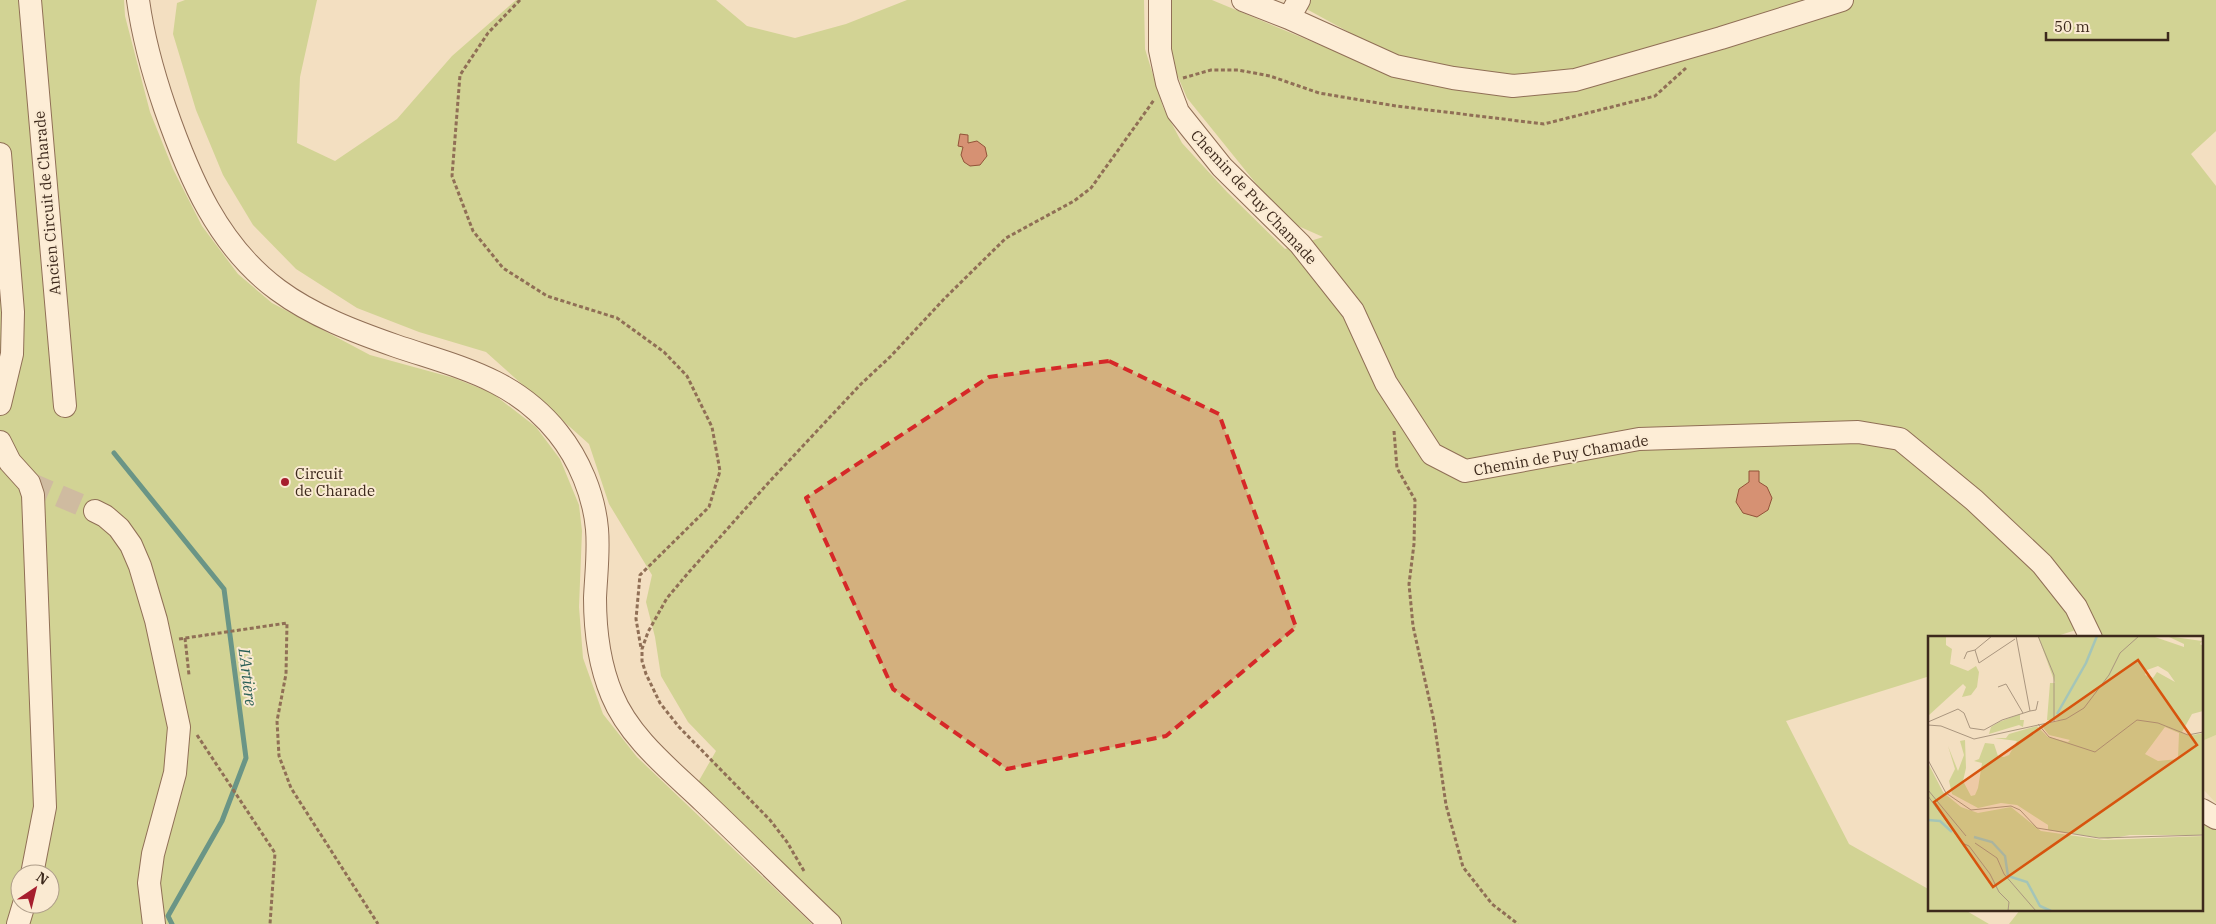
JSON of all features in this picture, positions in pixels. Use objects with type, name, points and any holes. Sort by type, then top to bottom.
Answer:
[{"type":"street","name":"Ancien Circuit de Charade","points":[[30,0],[65,406]]},
{"type":"street","points":[[138,0],[147,51],[189,171],[217,225],[245,261],[280,292],[325,317],[376,338],[463,366],[493,380],[535,409],[558,433],[580,468],[590,492],[595,515],[597,541],[595,611],[598,643],[606,678],[621,714],[642,740],[681,780],[830,924]]},
{"type":"street","name":"Chemin de Puy Chamade","points":[[1160,0],[1160,50],[1166,83],[1178,112],[1222,167],[1300,244],[1353,311],[1386,383],[1432,454],[1465,471],[1639,440],[1858,432],[1900,439],[1967,494],[2042,564],[2076,607],[2090,636]]},
{"type":"street","points":[[1242,0],[1294,9],[1395,66],[1453,78],[1513,86],[1575,80],[1712,41],[1842,0]]},
{"type":"street","points":[[0,154],[13,312],[12,354],[0,404]]},
{"type":"street","points":[[0,442],[10,462],[29,483],[33,495],[45,807],[34,864]]},
{"type":"street","points":[[95,511],[112,522],[131,545],[146,584],[161,642],[179,727],[175,772],[153,854],[149,883],[154,924]]},
{"type":"street","points":[[2204,811],[2216,818]]},
{"type":"path","points":[[520,0],[488,33],[460,75],[452,176],[473,231],[503,268],[547,296],[617,318],[664,352],[687,376],[712,427],[720,471],[709,507],[640,575],[636,619],[642,649],[642,661],[660,703],[679,727],[770,820],[787,842],[806,874]]},
{"type":"path","points":[[642,649],[648,632],[667,598],[770,481],[860,384],[1006,238],[1074,200],[1091,188],[1166,83]]},
{"type":"path","points":[[1396,398],[1394,430],[1398,468],[1415,500],[1414,544],[1409,584],[1413,626],[1434,721],[1446,806],[1463,867],[1492,904],[1518,924]]},
{"type":"path","points":[[161,642],[287,623],[286,674],[277,722],[279,756],[291,788],[378,924]]},
{"type":"path","points":[[185,638],[190,685]]},
{"type":"path","points":[[195,731],[275,853],[270,924]]},
{"type":"highlighted area","points":[[1109,361],[1219,414],[1296,627],[1166,736],[1007,769],[893,689],[806,498],[989,377]]},
{"type":"shaded area","points":[[2216,735],[2216,803],[2204,790],[2204,740]]},
{"type":"green space","name":"Circuit de Charade","points":[[0,0],[124,0],[125,16],[150,112],[173,169],[202,226],[238,274],[272,303],[370,355],[454,378],[492,393],[536,427],[560,459],[579,505],[582,531],[579,607],[583,658],[603,714],[637,757],[812,924],[0,924]]},
{"type":"green space","points":[[185,0],[317,0],[300,77],[297,143],[335,161],[397,119],[452,56],[516,0],[716,0],[747,26],[795,38],[846,24],[907,0],[1144,0],[1145,49],[1163,107],[1182,143],[1227,192],[1285,249],[1323,237],[1296,225],[1258,186],[1187,98],[1173,65],[1169,25],[1170,0],[1212,0],[1349,57],[1356,36],[1290,0],[2216,0],[2216,131],[2191,154],[2216,186],[2216,735],[2204,740],[2204,636],[2080,636],[2076,630],[2057,636],[1928,636],[1928,677],[1786,721],[1849,844],[1928,889],[1928,912],[1968,912],[1989,924],[834,924],[693,791],[716,751],[688,722],[661,676],[655,637],[646,602],[652,575],[609,504],[589,444],[486,352],[419,332],[357,308],[296,269],[253,225],[223,175],[196,110],[173,34],[177,3]]},
{"type":"green space","points":[[2204,823],[2216,829],[2216,924],[2009,924],[2018,912],[2204,912]]},
{"type":"building","points":[[960,134],[968,135],[968,143],[977,141],[985,147],[987,156],[980,165],[970,166],[964,162],[961,155],[963,147],[958,146]]},
{"type":"building","points":[[1749,471],[1759,471],[1759,482],[1767,487],[1772,498],[1768,510],[1757,517],[1743,513],[1736,502],[1739,489],[1749,482]]},
{"type":"waterway","name":"L'Artière","points":[[114,453],[224,589],[246,758],[222,821],[168,916],[172,924]]},
{"type":"tunnel","points":[[29,483],[95,511]]},
{"type":"place","name":"Circuit de Charade","points":[[285,482]]}]
